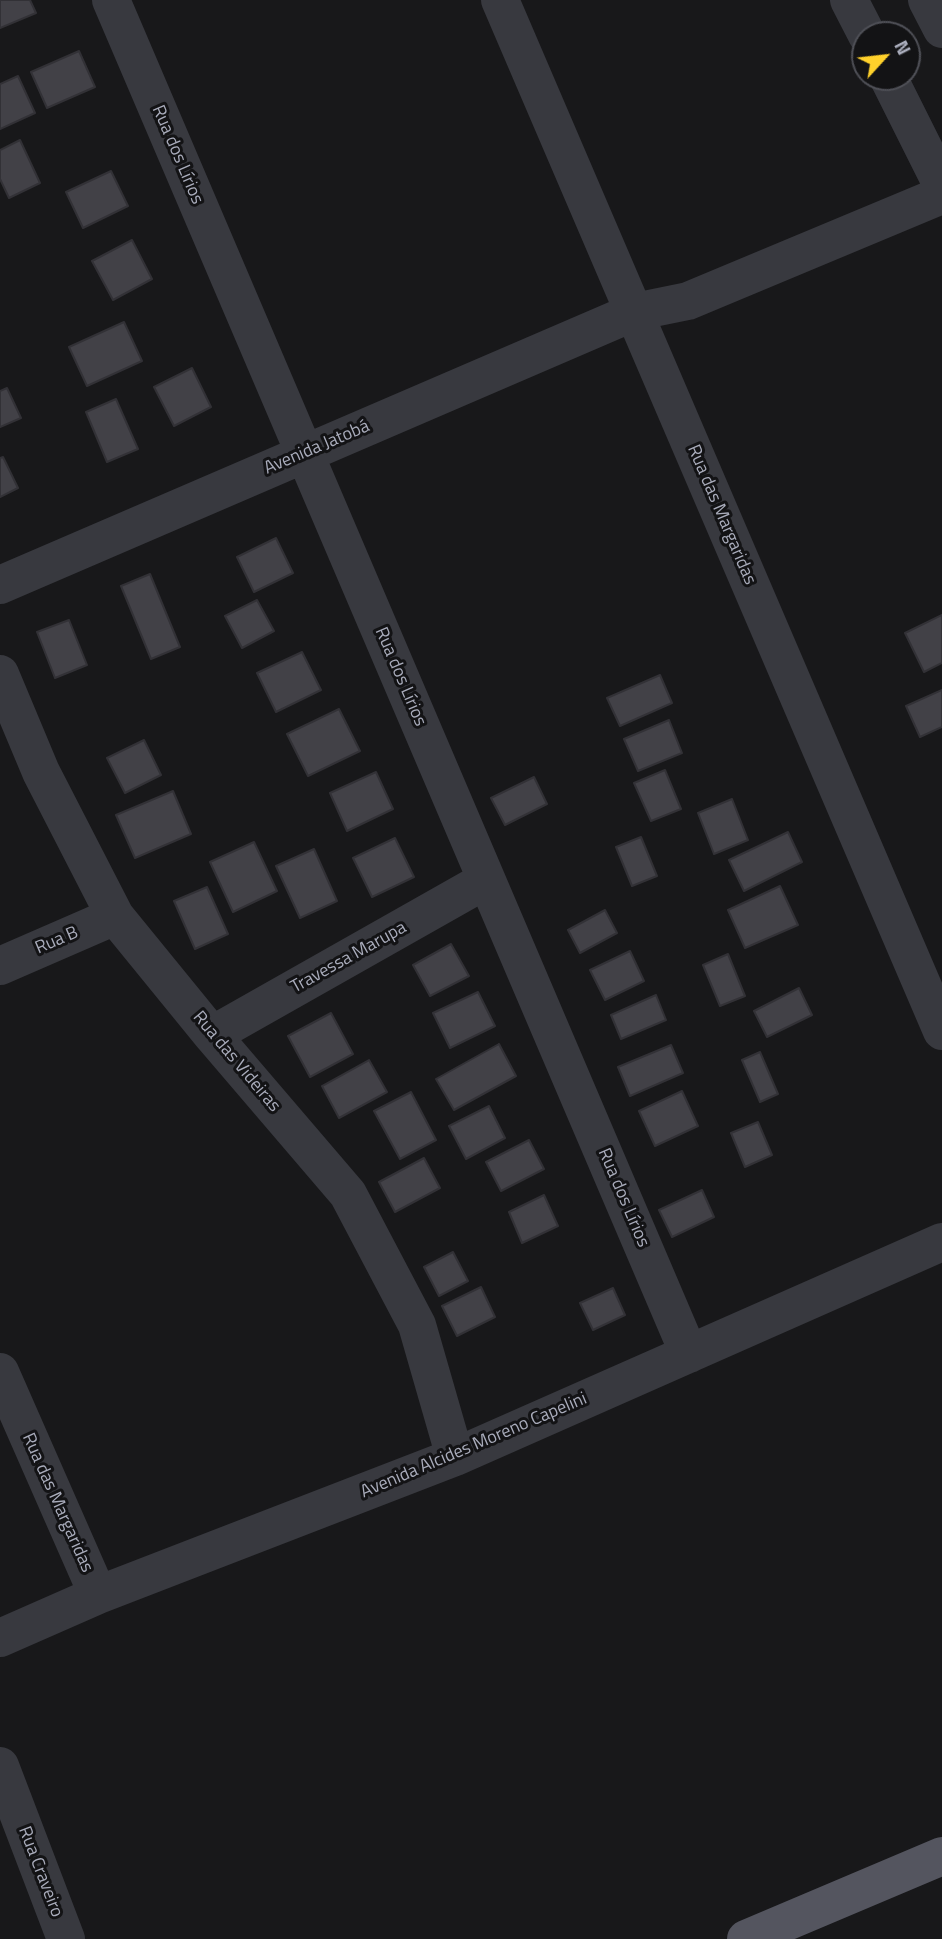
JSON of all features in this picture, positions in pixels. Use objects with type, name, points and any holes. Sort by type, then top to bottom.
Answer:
[{"type":"main road","points":[[746,1939],[942,1857]]},
{"type":"street","name":"Rua dos Lírios","points":[[111,0],[689,1354]]},
{"type":"street","name":"Rua das Margaridas","points":[[500,0],[942,1031]]},
{"type":"street","points":[[849,0],[860,21]]},
{"type":"street","points":[[927,0],[942,29]]},
{"type":"street","points":[[895,91],[942,184]]},
{"type":"street","name":"Avenida Jatobá","points":[[0,585],[634,312],[688,301],[942,195]]},
{"type":"street","name":"Rua das Videiras","points":[[0,674],[41,772],[115,916],[348,1194],[417,1325],[455,1457]]},
{"type":"street","name":"Travessa Marupa","points":[[212,1035],[486,880]]},
{"type":"street","name":"Rua B","points":[[0,966],[115,916]]},
{"type":"street","name":"Avenida Alcides Moreno Capelini","points":[[0,1638],[98,1595],[455,1457],[942,1242]]},
{"type":"street","name":"Rua das Margaridas","points":[[0,1372],[98,1595]]},
{"type":"street","name":"Rua Craveiro","points":[[0,1766],[66,1939]]},
{"type":"building","points":[[0,0],[30,0],[36,13],[0,28]]},
{"type":"building","points":[[79,51],[95,87],[47,108],[31,72]]},
{"type":"building","points":[[18,76],[35,113],[0,129],[0,84]]},
{"type":"building","points":[[20,140],[40,183],[9,198],[0,179],[0,150]]},
{"type":"building","points":[[111,171],[128,206],[83,228],[66,192]]},
{"type":"building","points":[[132,240],[152,279],[113,300],[92,261]]},
{"type":"building","points":[[124,322],[142,361],[87,386],[69,347]]},
{"type":"building","points":[[192,368],[211,407],[174,426],[154,387]]},
{"type":"building","points":[[7,388],[21,418],[0,427],[0,391]]},
{"type":"building","points":[[116,399],[138,449],[107,462],[86,412]]},
{"type":"building","points":[[3,457],[18,488],[0,497],[0,458]]},
{"type":"building","points":[[276,538],[293,573],[254,592],[237,557]]},
{"type":"building","points":[[150,574],[180,647],[151,659],[121,586]]},
{"type":"building","points":[[257,600],[274,631],[242,648],[225,616]]},
{"type":"building","points":[[942,615],[942,663],[924,672],[905,633]]},
{"type":"building","points":[[69,620],[87,665],[55,678],[37,632]]},
{"type":"building","points":[[302,652],[321,690],[276,712],[257,673]]},
{"type":"building","points":[[660,675],[672,703],[620,726],[607,698]]},
{"type":"building","points":[[942,690],[942,727],[920,737],[906,706]]},
{"type":"building","points":[[339,709],[360,751],[308,776],[287,734]]},
{"type":"building","points":[[669,720],[682,753],[638,771],[624,739]]},
{"type":"building","points":[[144,740],[161,775],[125,793],[107,758]]},
{"type":"building","points":[[665,770],[681,809],[651,821],[634,783]]},
{"type":"building","points":[[376,772],[393,809],[347,831],[330,793]]},
{"type":"building","points":[[534,777],[547,804],[505,825],[491,798]]},
{"type":"building","points":[[173,791],[191,834],[135,858],[116,815]]},
{"type":"building","points":[[732,799],[748,840],[714,854],[698,813]]},
{"type":"building","points":[[788,832],[802,862],[744,891],[729,860]]},
{"type":"building","points":[[641,837],[657,876],[632,886],[616,847]]},
{"type":"building","points":[[395,838],[414,877],[372,897],[353,858]]},
{"type":"building","points":[[254,842],[277,891],[233,912],[210,862]]},
{"type":"building","points":[[314,849],[337,901],[300,918],[276,866]]},
{"type":"building","points":[[780,886],[798,925],[745,948],[728,910]]},
{"type":"building","points":[[207,887],[228,934],[195,949],[174,901]]},
{"type":"building","points":[[605,910],[617,933],[580,953],[568,930]]},
{"type":"building","points":[[451,944],[469,976],[430,996],[413,965]]},
{"type":"building","points":[[630,951],[644,981],[605,1000],[590,970]]},
{"type":"building","points":[[728,954],[745,996],[720,1006],[703,965]]},
{"type":"building","points":[[799,988],[812,1015],[767,1037],[754,1011]]},
{"type":"building","points":[[478,992],[495,1026],[450,1048],[433,1013]]},
{"type":"building","points":[[656,995],[666,1020],[621,1039],[611,1015]]},
{"type":"building","points":[[331,1013],[353,1054],[310,1077],[288,1036]]},
{"type":"building","points":[[499,1044],[516,1076],[454,1110],[436,1079]]},
{"type":"building","points":[[671,1045],[683,1073],[630,1096],[618,1067]]},
{"type":"building","points":[[760,1052],[778,1094],[760,1102],[742,1060]]},
{"type":"building","points":[[369,1060],[387,1092],[339,1118],[322,1086]]},
{"type":"building","points":[[682,1091],[698,1126],[655,1146],[639,1111]]},
{"type":"building","points":[[411,1092],[436,1140],[400,1159],[374,1111]]},
{"type":"building","points":[[489,1106],[505,1138],[466,1159],[449,1126]]},
{"type":"building","points":[[758,1122],[772,1155],[745,1167],[731,1133]]},
{"type":"building","points":[[529,1140],[544,1169],[501,1191],[486,1162]]},
{"type":"building","points":[[424,1158],[440,1188],[395,1212],[379,1182]]},
{"type":"building","points":[[702,1190],[714,1217],[672,1237],[659,1210]]},
{"type":"building","points":[[544,1195],[558,1226],[522,1243],[509,1212]]},
{"type":"building","points":[[453,1252],[468,1281],[439,1296],[424,1267]]},
{"type":"building","points":[[481,1287],[495,1317],[457,1336],[442,1306]]},
{"type":"building","points":[[613,1288],[625,1315],[593,1330],[580,1303]]}]
